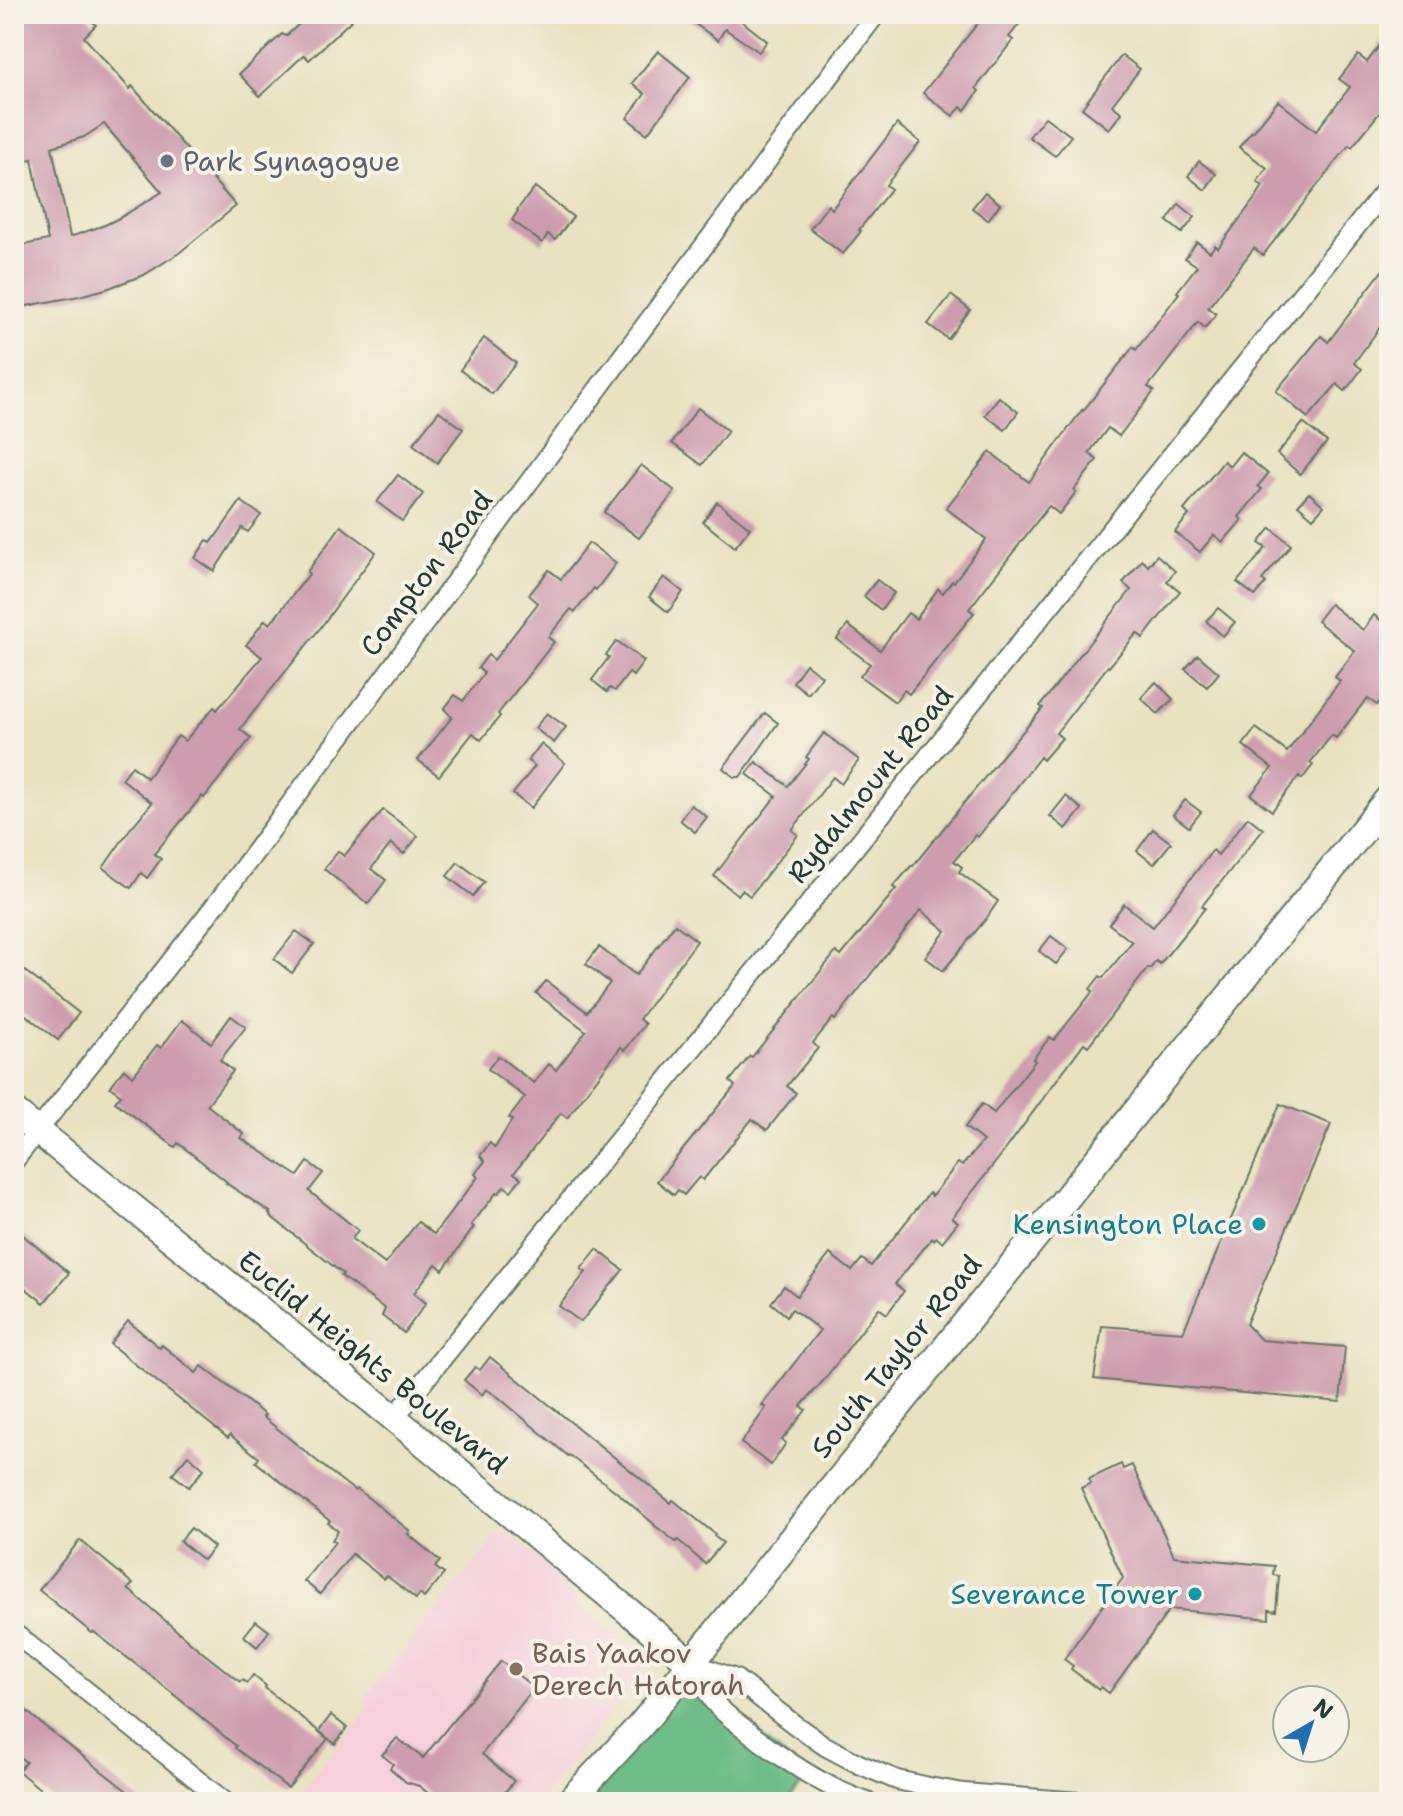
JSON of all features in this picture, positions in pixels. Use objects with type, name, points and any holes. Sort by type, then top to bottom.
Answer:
[{"type":"main road","name":"South Taylor Road","points":[[569,1802],[641,1725],[1389,798]]},
{"type":"main road","name":"Euclid Heights Boulevard","points":[[14,1112],[394,1418],[691,1663]]},
{"type":"street","name":"Compton Road","points":[[14,1161],[220,899],[876,14]]},
{"type":"street","name":"Rydalmount Road","points":[[394,1418],[1389,186]]},
{"type":"street","points":[[14,1633],[225,1802]]},
{"type":"street","points":[[691,1663],[713,1700],[745,1730],[809,1775],[867,1802]]},
{"type":"street","points":[[691,1663],[736,1679],[825,1746],[897,1780],[964,1793],[1079,1802]]},
{"type":"shaded area","name":"Bais Yaakov Derech Hatorah","points":[[502,1528],[564,1579],[575,1602],[638,1654],[643,1665],[638,1679],[539,1802],[353,1802],[346,1797],[342,1802],[293,1802],[370,1706],[363,1700]]},
{"type":"green space","points":[[691,1663],[713,1700],[809,1775],[786,1802],[569,1802]]},
{"type":"building","name":"Park Synagogue","points":[[14,14],[85,14],[96,25],[84,37],[130,89],[132,86],[236,206],[179,253],[144,275],[106,289],[21,307],[14,271],[14,247],[48,240],[32,159],[14,163]],"holes":[[[104,124],[162,192],[105,225],[70,237],[52,147],[84,137]]]},
{"type":"building","points":[[310,14],[358,14],[309,60],[304,55],[260,96],[239,74],[282,34],[286,36]]},
{"type":"building","points":[[681,14],[736,14],[767,41],[759,52],[725,29],[718,40]]},
{"type":"building","points":[[985,14],[1027,14],[1009,37],[1013,40],[976,88],[979,91],[965,110],[961,107],[953,116],[923,93]]},
{"type":"building","points":[[1389,33],[1389,101],[1352,147],[1349,145],[1263,255],[1254,248],[1208,308],[1216,314],[1205,328],[1198,322],[1148,387],[1154,391],[1119,436],[1108,428],[1089,453],[1097,460],[1059,514],[1049,506],[969,609],[974,613],[909,694],[904,690],[895,702],[860,676],[870,664],[837,639],[848,625],[880,650],[908,613],[916,619],[938,589],[943,593],[954,582],[986,539],[946,508],[990,452],[1029,482],[1082,410],[1133,347],[1136,350],[1179,293],[1197,266],[1185,258],[1197,242],[1210,252],[1215,245],[1218,248],[1256,197],[1263,186],[1257,182],[1267,168],[1239,147],[1252,131],[1278,101],[1316,131],[1350,87],[1339,79],[1358,55],[1367,62]]},
{"type":"building","points":[[658,51],[690,77],[647,134],[627,118],[645,94],[632,83]]},
{"type":"building","points":[[1122,55],[1140,69],[1112,105],[1122,113],[1109,129],[1082,108]]},
{"type":"building","points":[[1045,117],[1071,136],[1055,156],[1029,137]]},
{"type":"building","points":[[897,124],[920,142],[886,185],[891,189],[843,254],[810,229],[828,205],[832,209]]},
{"type":"building","points":[[1199,161],[1216,174],[1205,190],[1188,176]]},
{"type":"building","points":[[535,187],[573,217],[555,240],[548,234],[542,243],[512,220]]},
{"type":"building","points":[[985,192],[1000,204],[988,220],[972,208]]},
{"type":"building","points":[[1179,204],[1195,217],[1182,233],[1167,221]]},
{"type":"building","points":[[1389,262],[1389,315],[1354,363],[1362,369],[1345,391],[1337,384],[1308,418],[1276,391],[1321,336],[1328,342]]},
{"type":"building","points":[[951,295],[970,310],[948,339],[928,324]]},
{"type":"building","points":[[484,338],[516,363],[492,394],[460,370]]},
{"type":"building","points":[[999,397],[1018,412],[1005,430],[985,415]]},
{"type":"building","points":[[698,408],[728,431],[702,465],[672,443]]},
{"type":"building","points":[[439,411],[463,429],[437,463],[413,444]]},
{"type":"building","points":[[1303,423],[1327,442],[1300,474],[1277,454]]},
{"type":"building","points":[[1241,452],[1268,474],[1258,486],[1262,489],[1223,542],[1214,535],[1200,552],[1175,532],[1189,515],[1184,510],[1224,461],[1230,466]]},
{"type":"building","points":[[641,465],[675,491],[639,538],[604,512]]},
{"type":"building","points":[[398,475],[423,494],[402,521],[377,502]]},
{"type":"building","points":[[1309,493],[1324,506],[1313,518],[1298,505]]},
{"type":"building","points":[[241,501],[261,515],[248,532],[242,528],[214,571],[195,558],[207,540],[211,543]]},
{"type":"building","points":[[717,502],[750,528],[735,547],[703,522]]},
{"type":"building","points":[[341,526],[376,552],[240,729],[251,738],[204,798],[202,796],[154,854],[161,859],[147,878],[141,873],[131,888],[103,868],[152,803],[122,779],[132,766],[147,778],[178,736],[185,741],[214,707],[217,710],[262,657],[246,645],[265,620],[270,624]]},
{"type":"building","points":[[1271,528],[1291,545],[1262,580],[1266,583],[1255,596],[1237,582],[1266,548],[1259,543]]},
{"type":"building","points":[[589,543],[616,563],[596,590],[594,588],[575,612],[571,609],[548,637],[554,642],[481,740],[473,733],[439,776],[418,760],[452,717],[444,709],[455,695],[463,701],[484,673],[478,668],[488,655],[494,660],[538,603],[529,595],[549,570],[561,579]]},
{"type":"building","points":[[1157,555],[1175,571],[1167,581],[1180,591],[1143,638],[1137,633],[1108,666],[1056,733],[1062,738],[1043,760],[1040,757],[978,837],[975,835],[954,861],[962,867],[959,872],[998,901],[986,919],[943,971],[925,957],[946,931],[921,910],[835,1020],[833,1018],[813,1043],[818,1048],[787,1086],[796,1093],[767,1130],[752,1119],[703,1180],[699,1177],[684,1195],[678,1190],[674,1195],[657,1181],[735,1086],[730,1081],[836,952],[841,956],[896,889],[893,887],[1043,708],[1040,706],[1131,590],[1123,583],[1142,560],[1148,566]]},
{"type":"building","points":[[664,577],[683,592],[668,612],[649,597]]},
{"type":"building","points":[[877,580],[894,593],[881,610],[864,596]]},
{"type":"building","points":[[1330,604],[1363,630],[1374,615],[1389,627],[1389,689],[1377,705],[1368,699],[1365,701],[1336,738],[1332,735],[1310,763],[1313,765],[1302,779],[1299,776],[1272,811],[1251,795],[1272,768],[1243,745],[1256,728],[1287,752],[1340,681],[1335,677],[1355,651],[1317,621]]},
{"type":"building","points":[[1218,608],[1235,622],[1223,636],[1206,621]]},
{"type":"building","points":[[617,641],[644,661],[633,676],[629,673],[615,691],[610,688],[607,692],[592,680]]},
{"type":"building","points":[[1198,655],[1219,673],[1207,687],[1185,669]]},
{"type":"building","points":[[806,664],[822,676],[808,694],[793,682]]},
{"type":"building","points":[[1156,682],[1173,699],[1158,714],[1141,698]]},
{"type":"building","points":[[547,713],[566,727],[554,743],[535,728]]},
{"type":"building","points":[[765,713],[778,723],[740,777],[734,777],[723,768]]},
{"type":"building","points":[[824,733],[859,760],[841,784],[833,777],[792,830],[798,835],[750,896],[742,890],[738,895],[714,876],[776,796],[747,774],[756,762],[788,786]]},
{"type":"building","points":[[541,744],[565,763],[531,808],[513,794],[535,766],[528,761]]},
{"type":"building","points":[[1066,796],[1082,809],[1066,829],[1050,816]]},
{"type":"building","points":[[1185,800],[1201,812],[1189,827],[1173,815]]},
{"type":"building","points":[[691,805],[707,817],[695,832],[680,820]]},
{"type":"building","points":[[383,810],[418,836],[404,854],[391,844],[371,869],[386,880],[368,904],[324,869],[338,851],[344,856]]},
{"type":"building","points":[[1248,817],[1263,829],[1202,906],[1205,908],[1160,964],[1156,961],[1148,968],[1088,1046],[1084,1043],[952,1218],[958,1222],[942,1242],[936,1237],[934,1240],[932,1238],[895,1284],[904,1291],[887,1314],[879,1308],[801,1406],[806,1410],[782,1440],[786,1443],[771,1465],[741,1443],[766,1408],[762,1405],[820,1330],[792,1309],[787,1316],[771,1303],[784,1286],[797,1296],[830,1254],[852,1271],[862,1259],[871,1266],[929,1193],[932,1196],[958,1163],[962,1166],[983,1141],[965,1127],[982,1104],[994,1113],[1050,1037],[1054,1040],[1093,991],[1090,989],[1100,976],[1103,978],[1132,942],[1109,924],[1124,904],[1153,927],[1213,850],[1218,855]]},
{"type":"building","points":[[1153,829],[1171,843],[1154,864],[1137,851]]},
{"type":"building","points":[[458,862],[484,882],[473,896],[447,876]]},
{"type":"building","points":[[675,924],[697,941],[639,1019],[645,1024],[625,1050],[621,1047],[567,1118],[561,1113],[514,1173],[521,1178],[511,1191],[504,1186],[497,1192],[471,1225],[474,1227],[443,1270],[436,1264],[414,1293],[426,1303],[404,1333],[382,1316],[385,1309],[341,1276],[343,1274],[273,1218],[270,1212],[226,1183],[178,1143],[175,1147],[115,1102],[121,1095],[110,1087],[124,1069],[133,1076],[157,1045],[161,1048],[182,1020],[211,1043],[231,1016],[246,1027],[220,1060],[233,1071],[207,1105],[244,1134],[241,1138],[298,1176],[308,1162],[323,1173],[309,1191],[358,1230],[352,1239],[385,1264],[418,1222],[434,1234],[478,1177],[475,1174],[485,1161],[480,1156],[490,1143],[495,1148],[512,1120],[509,1118],[525,1097],[488,1069],[498,1056],[534,1083],[549,1064],[556,1070],[586,1031],[536,993],[546,981],[587,1012],[610,983],[586,964],[599,947],[636,975]]},
{"type":"building","points":[[296,931],[314,944],[292,973],[274,959]]},
{"type":"building","points":[[1051,936],[1068,949],[1056,964],[1039,951]]},
{"type":"building","points":[[21,968],[79,1013],[58,1040],[14,1006],[14,977]]},
{"type":"building","name":"Kensington Place","points":[[1280,1104],[1331,1124],[1246,1324],[1261,1340],[1345,1347],[1340,1402],[1094,1379],[1102,1326],[1183,1332]]},
{"type":"building","points":[[14,1228],[69,1273],[44,1303],[14,1279]]},
{"type":"building","points":[[597,1249],[623,1270],[581,1322],[559,1306],[586,1272],[581,1269]]},
{"type":"building","points":[[128,1321],[196,1373],[202,1366],[328,1470],[410,1531],[408,1534],[440,1561],[435,1567],[444,1574],[424,1598],[420,1594],[416,1599],[352,1554],[320,1594],[304,1581],[335,1542],[332,1540],[338,1531],[328,1523],[330,1521],[256,1462],[259,1458],[230,1435],[228,1438],[110,1344]]},
{"type":"building","points":[[490,1357],[671,1503],[673,1500],[715,1534],[723,1543],[705,1564],[497,1396],[486,1389],[482,1395],[464,1380],[475,1367],[480,1370]]},
{"type":"building","points":[[188,1455],[204,1469],[189,1487],[172,1474]]},
{"type":"building","name":"Severance Tower","points":[[1121,1464],[1123,1469],[1132,1465],[1174,1556],[1274,1566],[1273,1575],[1279,1576],[1276,1611],[1269,1610],[1269,1619],[1170,1609],[1109,1693],[1101,1687],[1099,1690],[1071,1669],[1073,1666],[1064,1659],[1123,1578],[1081,1488],[1091,1483],[1089,1479]]},
{"type":"building","points":[[191,1528],[214,1547],[203,1560],[180,1541]]},
{"type":"building","points":[[80,1540],[133,1584],[128,1589],[202,1652],[240,1682],[247,1683],[253,1675],[328,1739],[288,1788],[235,1748],[160,1683],[39,1590]]},
{"type":"building","points":[[256,1621],[269,1631],[257,1647],[244,1636]]},
{"type":"building","points":[[501,1661],[534,1688],[482,1754],[514,1781],[497,1802],[439,1802],[390,1768],[393,1764],[382,1755],[397,1738],[423,1758]]},
{"type":"building","points":[[22,1707],[141,1802],[56,1802],[18,1771],[26,1762],[14,1753],[14,1717]]},
{"type":"building","points":[[331,1715],[347,1728],[335,1744],[319,1731]]},
{"type":"place","name":"Park Synagogue","points":[[167,161]]},
{"type":"place","name":"Kensington Place","points":[[1259,1224]]},
{"type":"place","name":"Severance Tower","points":[[1195,1594]]},
{"type":"place","name":"Bais Yaakov Derech Hatorah","points":[[516,1669]]}]
